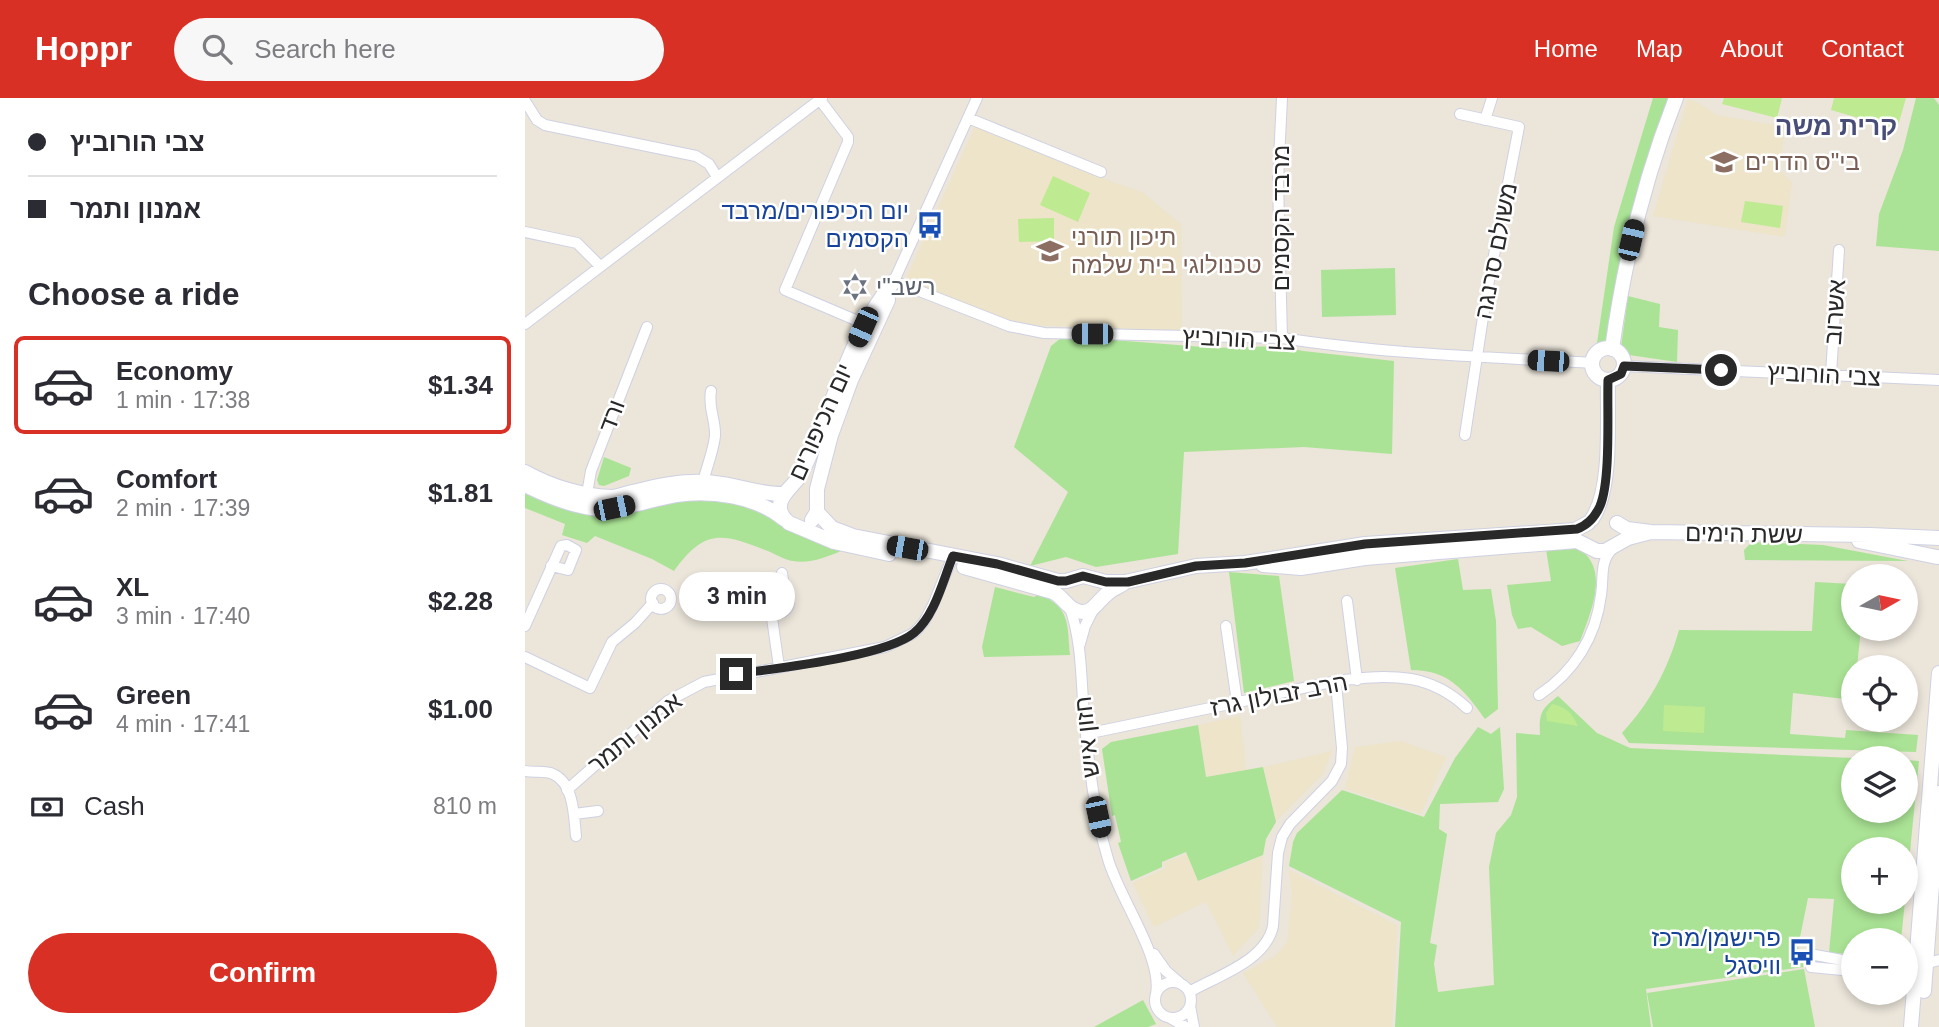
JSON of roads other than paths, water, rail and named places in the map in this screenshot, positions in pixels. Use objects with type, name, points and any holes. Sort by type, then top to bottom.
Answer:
[{"type":"street","name":"יום הכיפורים","points":[[816,505],[820,473],[842,403],[977,98]]},
{"type":"street","name":"מרבד הקסמים","points":[[1282,98],[1278,181],[1282,338]]},
{"type":"street","points":[[1485,120],[1492,98]]},
{"type":"street","points":[[1612,349],[1637,215],[1676,98]]},
{"type":"street","points":[[525,324],[821,99],[848,137],[848,142],[785,290],[865,324]]},
{"type":"street","points":[[525,101],[537,120],[545,125],[696,156],[709,164],[717,177]]},
{"type":"street","name":"משולם סרנגה","points":[[1460,114],[1519,127],[1487,291],[1465,435]]},
{"type":"street","points":[[968,118],[1101,172]]},
{"type":"street","points":[[525,232],[577,243],[600,267]]},
{"type":"street","name":"אשרוב","points":[[1831,374],[1839,250]]},
{"type":"street","name":"יום הכיפורים","points":[[787,492],[801,473],[865,324],[894,281]]},
{"type":"street","name":"צבי הורוביץ","points":[[894,281],[1009,326],[1044,333],[1282,338],[1309,344],[1593,363]]},
{"type":"street","name":"ורד","points":[[590,502],[591,471],[647,327]]},
{"type":"street","points":[[1612,349],[1620,353],[1624,366],[1621,374],[1608,380],[1595,373],[1593,363],[1601,350],[1612,349]]},
{"type":"street","name":"צבי הורוביץ","points":[[1624,366],[1939,380]]},
{"type":"street","points":[[1602,573],[1599,559],[1584,533],[1602,500],[1608,380]]},
{"type":"street","points":[[702,488],[715,440],[709,405],[711,391]]},
{"type":"street","points":[[1539,695],[1567,671],[1584,649],[1599,606],[1605,557],[1615,546],[1620,534],[1605,471]]},
{"type":"street","points":[[525,472],[590,502]]},
{"type":"street","points":[[525,485],[614,508],[702,488],[787,492],[802,488],[813,494],[826,523],[840,532],[951,560],[1048,590],[1080,612],[1096,605],[1107,593],[1128,582]]},
{"type":"street","points":[[702,488],[770,509],[789,522],[834,542],[951,560],[997,564],[1058,581],[1083,576],[1106,582],[1128,582],[1196,566],[1245,563],[1365,544],[1575,530],[1602,516],[1615,521]]},
{"type":"street","points":[[787,492],[780,503],[789,522]]},
{"type":"street","points":[[789,522],[811,521],[816,505]]},
{"type":"street","name":"ששת הימים","points":[[1615,521],[1631,530],[1651,532],[1837,535],[1939,540]]},
{"type":"street","name":"ששת הימים","points":[[1615,546],[1632,536],[1651,532]]},
{"type":"street","name":"ששת הימים","points":[[1837,535],[1938,558]]},
{"type":"street","points":[[1938,558],[1936,548],[1939,540]]},
{"type":"street","points":[[1245,563],[1301,568],[1365,558],[1577,541],[1602,552],[1615,546]]},
{"type":"street","name":"אמנון ותמר","points":[[525,771],[553,774],[567,790],[668,701],[704,682],[885,647],[914,633],[933,605],[951,560]]},
{"type":"street","points":[[525,626],[551,566]]},
{"type":"street","points":[[779,667],[771,611],[767,604],[770,595],[779,591],[785,593],[782,573]]},
{"type":"street","points":[[1091,578],[1100,588],[1096,605]]},
{"type":"street","points":[[1068,603],[1066,588],[1072,579]]},
{"type":"street","points":[[1347,601],[1357,680]]},
{"type":"street","points":[[525,657],[590,688],[612,642],[653,603]]},
{"type":"street","name":"חזון איש","points":[[1068,603],[1076,630],[1095,805],[1108,862],[1154,965],[1156,994]]},
{"type":"street","name":"חזון איש","points":[[1079,657],[1083,631],[1096,605]]},
{"type":"street","points":[[1226,626],[1237,702]]},
{"type":"street","points":[[1921,1027],[1918,967],[1939,673]]},
{"type":"street","name":"הרב זבולון גרז","points":[[1086,734],[1357,680],[1398,678],[1425,682],[1448,692],[1467,708]]},
{"type":"street","points":[[1186,993],[1255,956],[1268,942],[1273,926],[1278,853],[1282,837],[1290,824],[1332,781],[1341,764],[1342,748],[1335,683]]},
{"type":"street","points":[[567,790],[574,814],[576,836]]},
{"type":"street","points":[[1918,967],[1939,793]]},
{"type":"street","points":[[574,814],[598,811]]},
{"type":"street","name":"חזון איש","points":[[1140,934],[1162,966],[1186,993]]},
{"type":"street","points":[[1815,955],[1841,960]]},
{"type":"street","points":[[1811,967],[1841,970]]},
{"type":"street","points":[[1186,1027],[1162,1014],[1157,1008],[1158,989],[1167,983],[1186,993],[1194,1027]]},
{"type":"street","points":[[1170,1018],[1184,1014],[1186,993]]},
{"type":"street","points":[[1912,1027],[1914,1005]]},
{"type":"place","name":"בי\"ס הדרים","points":[[1724,162]]},
{"type":"place","name":"יום הכיפורים/מרבד הקסמים","points":[[930,225]]},
{"type":"place","name":"תיכון תורני טכנולוגי בית שלמה","points":[[1050,251]]},
{"type":"place","name":"רשב\"י","points":[[855,287]]},
{"type":"place","name":"פרישמן/מרכז וויסגל","points":[[1802,952]]},
{"type":"district","name":"קרית משה","points":[[1836,126]]}]
